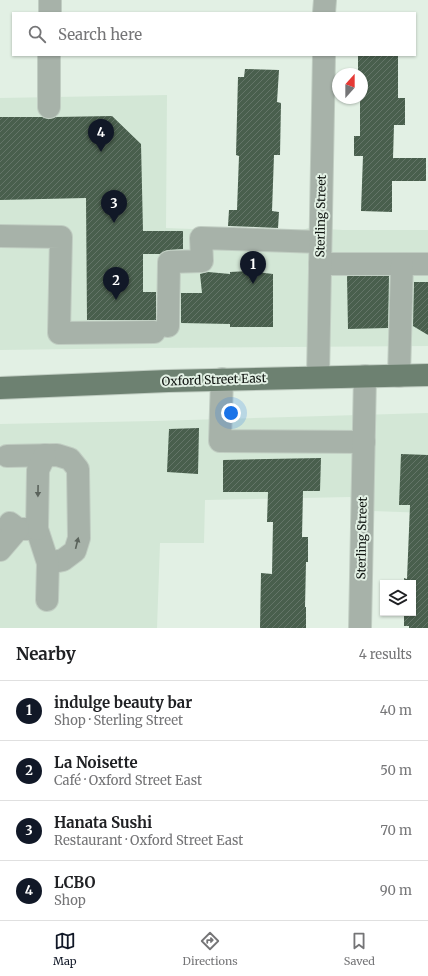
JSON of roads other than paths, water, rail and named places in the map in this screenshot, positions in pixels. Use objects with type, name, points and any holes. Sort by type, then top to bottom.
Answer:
[{"type":"main road","name":"Oxford Street East","points":[[0,388],[222,379],[428,375]]},
{"type":"street","points":[[50,0],[50,12]]},
{"type":"street","points":[[324,12],[325,0]]},
{"type":"street","points":[[49,108],[50,56]]},
{"type":"street","name":"Sterling Street","points":[[318,377],[324,56]]},
{"type":"street","points":[[0,236],[61,237],[59,333],[161,329],[169,262],[202,261],[202,238],[320,242]]},
{"type":"street","points":[[320,264],[428,264]]},
{"type":"street","points":[[399,376],[402,264]]},
{"type":"street","name":"Sterling Street","points":[[360,628],[365,376]]},
{"type":"street","points":[[222,379],[220,441],[364,442]]},
{"type":"street","points":[[0,550],[18,529],[38,470],[45,455]]},
{"type":"street","points":[[6,456],[57,455],[70,459],[78,469],[79,538],[75,551],[63,560],[48,563]]},
{"type":"street","points":[[0,515],[18,529],[48,563],[48,600]]},
{"type":"place","name":"LCBO","points":[[101,152]]},
{"type":"place","name":"Hanata Sushi","points":[[114,223]]},
{"type":"place","name":"indulge beauty bar","points":[[253,284]]},
{"type":"place","name":"La Noisette","points":[[116,300]]}]
